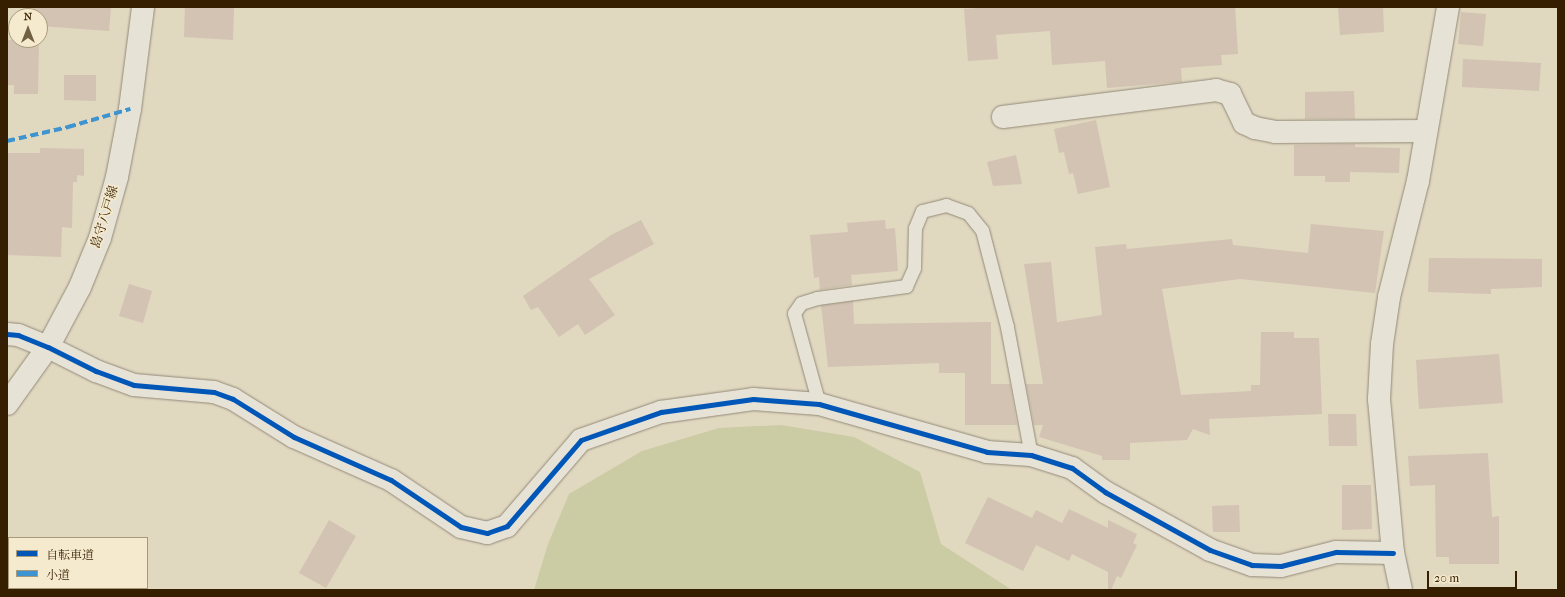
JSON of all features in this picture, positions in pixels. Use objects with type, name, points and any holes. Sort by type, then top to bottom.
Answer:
[{"type":"street","name":"島守八戸線","points":[[7,404],[48,347],[80,288],[100,238],[118,176],[130,109],[143,7]]},
{"type":"street","points":[[1401,590],[1393,553],[1379,399],[1382,344],[1389,298],[1418,180],[1448,7]]},
{"type":"street","points":[[1003,117],[1216,90],[1230,94],[1244,123],[1255,128],[1274,132],[1426,131]]},
{"type":"street","points":[[7,334],[18,335],[48,347],[96,372],[134,385],[214,392],[234,399],[294,437],[391,480],[461,527],[487,533],[508,526],[581,440],[660,412],[753,399],[819,404],[987,452],[1031,455],[1072,468],[1105,492],[1210,550],[1252,565],[1281,566],[1336,552],[1393,553]]},
{"type":"lane","points":[[819,404],[794,314],[801,303],[817,298],[906,286],[914,268],[915,228],[922,210],[946,205],[968,213],[982,230],[1007,327],[1031,455]]},
{"type":"green space","points":[[781,425],[854,437],[920,472],[941,544],[1012,590],[534,590],[548,544],[569,494],[642,451],[719,428]]},
{"type":"building","points":[[111,7],[109,31],[48,27],[48,8],[33,8]]},
{"type":"building","points":[[185,7],[234,7],[233,40],[184,37]]},
{"type":"building","points":[[996,7],[1235,7],[1238,54],[1221,55],[1222,65],[1181,68],[1182,82],[1107,88],[1105,61],[1052,65],[1050,31],[996,35],[998,59],[968,61],[964,9]]},
{"type":"building","points":[[1338,7],[1383,7],[1384,32],[1340,35]]},
{"type":"building","points":[[1461,12],[1486,14],[1483,46],[1458,44]]},
{"type":"building","points":[[7,40],[8,48],[39,48],[38,94],[14,94],[14,85],[7,85]]},
{"type":"building","points":[[1463,59],[1541,63],[1539,91],[1462,87]]},
{"type":"building","points":[[64,75],[96,75],[96,101],[64,100]]},
{"type":"building","points":[[1354,91],[1355,119],[1305,119],[1305,92]]},
{"type":"building","points":[[1096,120],[1110,187],[1078,194],[1073,173],[1069,174],[1064,152],[1059,153],[1054,129]]},
{"type":"building","points":[[1355,144],[1355,147],[1400,148],[1399,173],[1350,172],[1350,182],[1325,182],[1325,176],[1294,176],[1294,145]]},
{"type":"building","points":[[40,148],[84,149],[84,176],[77,175],[77,182],[73,182],[72,228],[62,227],[61,257],[7,255],[7,153],[40,153]]},
{"type":"building","points":[[1016,155],[1022,184],[993,186],[987,162]]},
{"type":"building","points":[[641,220],[654,244],[589,279],[615,315],[585,335],[578,324],[559,337],[538,307],[531,310],[523,296],[611,235]]},
{"type":"building","points":[[885,220],[886,229],[895,228],[898,271],[851,275],[852,285],[820,290],[819,277],[814,278],[810,235],[848,232],[847,223]]},
{"type":"building","points":[[1311,224],[1384,231],[1375,293],[1240,279],[1162,289],[1181,395],[1251,391],[1251,385],[1260,385],[1261,332],[1294,332],[1294,338],[1319,338],[1322,414],[1209,419],[1210,435],[1193,429],[1187,440],[1130,443],[1130,460],[1102,460],[1102,456],[1039,437],[1043,425],[1034,425],[1026,384],[1043,384],[1024,264],[1051,262],[1057,322],[1102,315],[1095,247],[1126,244],[1127,249],[1232,239],[1233,245],[1308,253]]},
{"type":"building","points":[[1429,258],[1542,259],[1542,287],[1491,289],[1491,294],[1428,292]]},
{"type":"building","points":[[129,284],[152,291],[143,323],[119,316]]},
{"type":"building","points":[[853,301],[854,324],[991,322],[991,384],[1010,384],[1017,425],[965,425],[965,373],[939,373],[939,363],[828,367],[821,305]]},
{"type":"building","points":[[1499,354],[1503,403],[1419,409],[1416,360]]},
{"type":"building","points":[[1328,414],[1356,414],[1357,446],[1329,446]]},
{"type":"building","points":[[1488,453],[1492,517],[1499,516],[1499,564],[1449,564],[1449,557],[1436,557],[1435,485],[1410,486],[1408,456]]},
{"type":"building","points":[[1342,485],[1371,485],[1372,529],[1342,530]]},
{"type":"building","points":[[988,497],[1032,518],[1036,510],[1062,523],[1069,509],[1108,528],[1108,520],[1137,534],[1133,543],[1137,545],[1121,578],[1117,576],[1111,590],[1108,590],[1108,572],[1072,554],[1069,561],[1036,545],[1023,571],[965,543]]},
{"type":"building","points":[[1239,505],[1240,532],[1213,532],[1212,506]]},
{"type":"building","points":[[329,520],[356,536],[326,588],[299,573]]},
{"type":"marked path","points":[[7,141],[68,127],[130,109]]},
{"type":"cycle path","points":[[7,334],[18,335],[48,347],[96,371],[134,385],[214,392],[233,399],[294,437],[391,480],[461,527],[487,533],[507,526],[581,440],[661,412],[753,399],[819,404],[987,452],[1031,455],[1072,468],[1105,492],[1210,550],[1252,565],[1281,566],[1336,552],[1393,553]]}]
